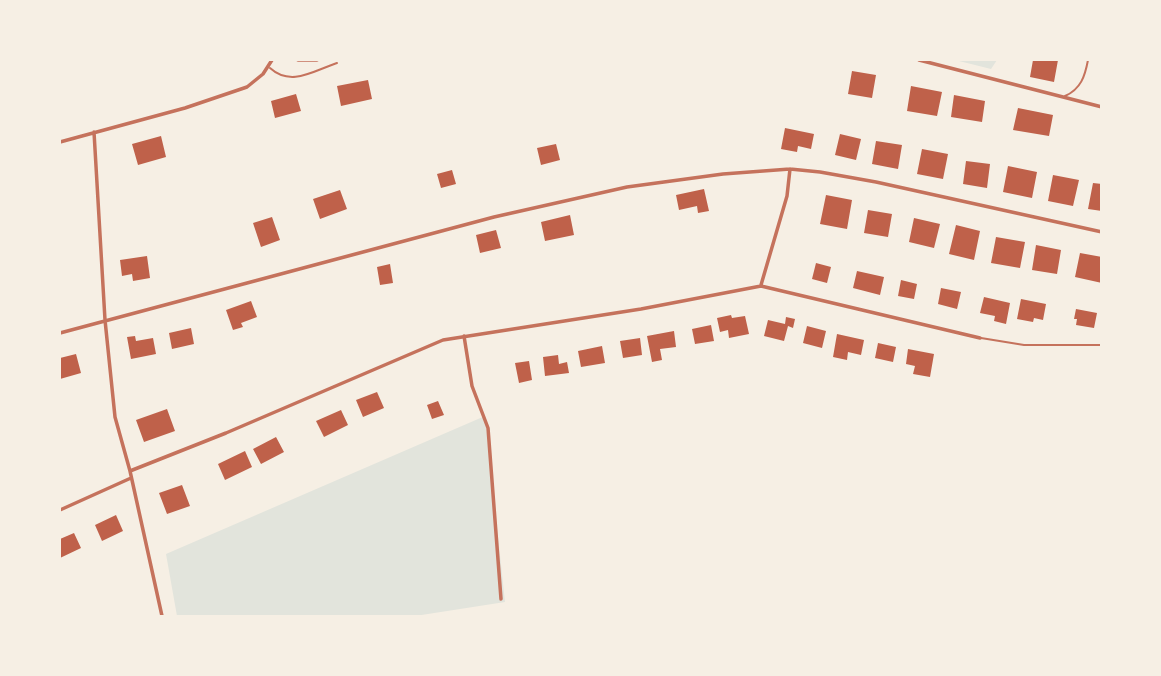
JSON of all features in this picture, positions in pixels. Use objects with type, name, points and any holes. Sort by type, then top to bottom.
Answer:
[{"type":"street","points":[[60,142],[185,108],[247,87],[269,67],[272,60]]},
{"type":"street","points":[[298,60],[317,60]]},
{"type":"street","points":[[919,60],[1101,107]]},
{"type":"street","points":[[94,132],[105,320],[115,417],[130,471],[162,617]]},
{"type":"street","points":[[761,286],[787,196],[790,169]]},
{"type":"street","points":[[60,333],[494,217],[626,187],[723,174],[790,169],[876,182],[1101,232]]},
{"type":"street","points":[[130,471],[226,433],[432,344],[464,336],[641,309],[761,286],[980,338]]},
{"type":"street","points":[[464,336],[471,386],[488,428],[502,599]]},
{"type":"street","points":[[60,510],[131,478]]},
{"type":"lane","points":[[1064,97],[1080,85],[1088,60]]},
{"type":"lane","points":[[269,67],[279,76],[286,78],[337,63]]},
{"type":"lane","points":[[980,338],[1024,345],[1101,345]]},
{"type":"shaded area","points":[[955,60],[997,60],[991,69]]},
{"type":"shaded area","points":[[485,416],[505,602],[415,616],[177,616],[166,554]]},
{"type":"building","points":[[1033,60],[1058,60],[1054,82],[1030,77]]},
{"type":"building","points":[[852,71],[876,75],[872,98],[848,94]]},
{"type":"building","points":[[368,80],[372,99],[341,106],[337,86]]},
{"type":"building","points":[[911,86],[942,92],[937,116],[907,111]]},
{"type":"building","points":[[296,94],[301,111],[275,118],[271,101]]},
{"type":"building","points":[[954,95],[985,101],[982,122],[951,117]]},
{"type":"building","points":[[1018,108],[1053,115],[1049,136],[1013,130]]},
{"type":"building","points":[[785,128],[814,134],[811,149],[798,146],[797,152],[781,149]]},
{"type":"building","points":[[840,134],[861,139],[856,160],[835,155]]},
{"type":"building","points":[[161,136],[166,157],[138,165],[132,144]]},
{"type":"building","points":[[876,141],[902,145],[898,169],[872,164]]},
{"type":"building","points":[[556,144],[560,160],[541,165],[537,148]]},
{"type":"building","points":[[922,149],[948,154],[943,179],[917,174]]},
{"type":"building","points":[[966,161],[990,164],[987,188],[963,184]]},
{"type":"building","points":[[1008,166],[1037,172],[1032,198],[1003,192]]},
{"type":"building","points":[[452,170],[456,184],[441,188],[437,174]]},
{"type":"building","points":[[1053,175],[1079,180],[1073,206],[1048,201]]},
{"type":"building","points":[[1093,183],[1102,184],[1102,211],[1088,209]]},
{"type":"building","points":[[704,189],[709,211],[698,213],[697,206],[679,210],[676,195]]},
{"type":"building","points":[[340,190],[347,209],[320,219],[313,199]]},
{"type":"building","points":[[826,195],[852,200],[847,229],[820,224]]},
{"type":"building","points":[[868,210],[892,214],[888,237],[864,233]]},
{"type":"building","points":[[570,215],[574,235],[545,241],[541,222]]},
{"type":"building","points":[[272,217],[280,240],[261,247],[253,223]]},
{"type":"building","points":[[914,218],[940,224],[934,248],[909,242]]},
{"type":"building","points":[[956,225],[980,231],[974,260],[949,254]]},
{"type":"building","points":[[496,230],[501,248],[480,253],[476,235]]},
{"type":"building","points":[[996,237],[1025,242],[1020,268],[991,263]]},
{"type":"building","points":[[1036,245],[1061,250],[1057,274],[1032,270]]},
{"type":"building","points":[[1080,253],[1102,257],[1102,283],[1075,277]]},
{"type":"building","points":[[147,256],[150,278],[133,281],[132,274],[122,276],[120,260]]},
{"type":"building","points":[[816,263],[831,267],[827,283],[812,279]]},
{"type":"building","points":[[390,264],[393,283],[380,285],[377,267]]},
{"type":"building","points":[[857,271],[884,277],[880,295],[853,288]]},
{"type":"building","points":[[901,280],[917,284],[914,299],[898,296]]},
{"type":"building","points":[[941,288],[961,292],[957,309],[938,304]]},
{"type":"building","points":[[984,297],[1010,303],[1006,324],[994,321],[995,316],[980,313]]},
{"type":"building","points":[[1021,299],[1046,304],[1043,320],[1034,318],[1033,322],[1017,319]]},
{"type":"building","points":[[251,301],[257,317],[241,323],[243,327],[233,330],[226,310]]},
{"type":"building","points":[[1076,309],[1097,313],[1094,328],[1076,325]]},
{"type":"building","points":[[731,315],[732,318],[745,316],[749,334],[729,338],[728,330],[720,332],[717,318]]},
{"type":"building","points":[[786,317],[795,319],[793,328],[788,326],[784,341],[764,336],[768,320],[785,324]]},
{"type":"building","points":[[711,325],[714,341],[695,344],[692,329]]},
{"type":"building","points":[[807,326],[826,331],[822,348],[803,343]]},
{"type":"building","points":[[191,328],[194,344],[172,349],[169,333]]},
{"type":"building","points":[[674,331],[676,347],[660,349],[662,360],[652,362],[647,336]]},
{"type":"building","points":[[837,334],[864,340],[861,355],[848,352],[847,360],[833,357]]},
{"type":"building","points":[[135,336],[136,341],[153,338],[156,354],[131,359],[127,337]]},
{"type":"building","points":[[640,338],[642,355],[623,358],[620,341]]},
{"type":"building","points":[[878,343],[896,347],[893,362],[875,358]]},
{"type":"building","points":[[602,346],[605,363],[581,367],[578,351]]},
{"type":"building","points":[[908,349],[934,354],[930,377],[913,374],[915,366],[906,364]]},
{"type":"building","points":[[76,354],[81,373],[60,379],[60,358]]},
{"type":"building","points":[[558,355],[559,364],[567,362],[569,373],[545,376],[543,357]]},
{"type":"building","points":[[529,361],[532,380],[519,383],[515,363]]},
{"type":"building","points":[[377,392],[384,408],[363,417],[356,400]]},
{"type":"building","points":[[438,401],[444,415],[432,419],[427,405]]},
{"type":"building","points":[[167,409],[175,431],[144,442],[136,420]]},
{"type":"building","points":[[341,410],[348,425],[324,437],[316,421]]},
{"type":"building","points":[[276,437],[284,452],[261,464],[253,449]]},
{"type":"building","points":[[245,451],[252,467],[225,480],[218,464]]},
{"type":"building","points":[[182,485],[190,506],[167,514],[159,493]]},
{"type":"building","points":[[116,515],[123,531],[102,541],[95,525]]},
{"type":"building","points":[[74,533],[81,548],[60,558],[60,539]]}]
